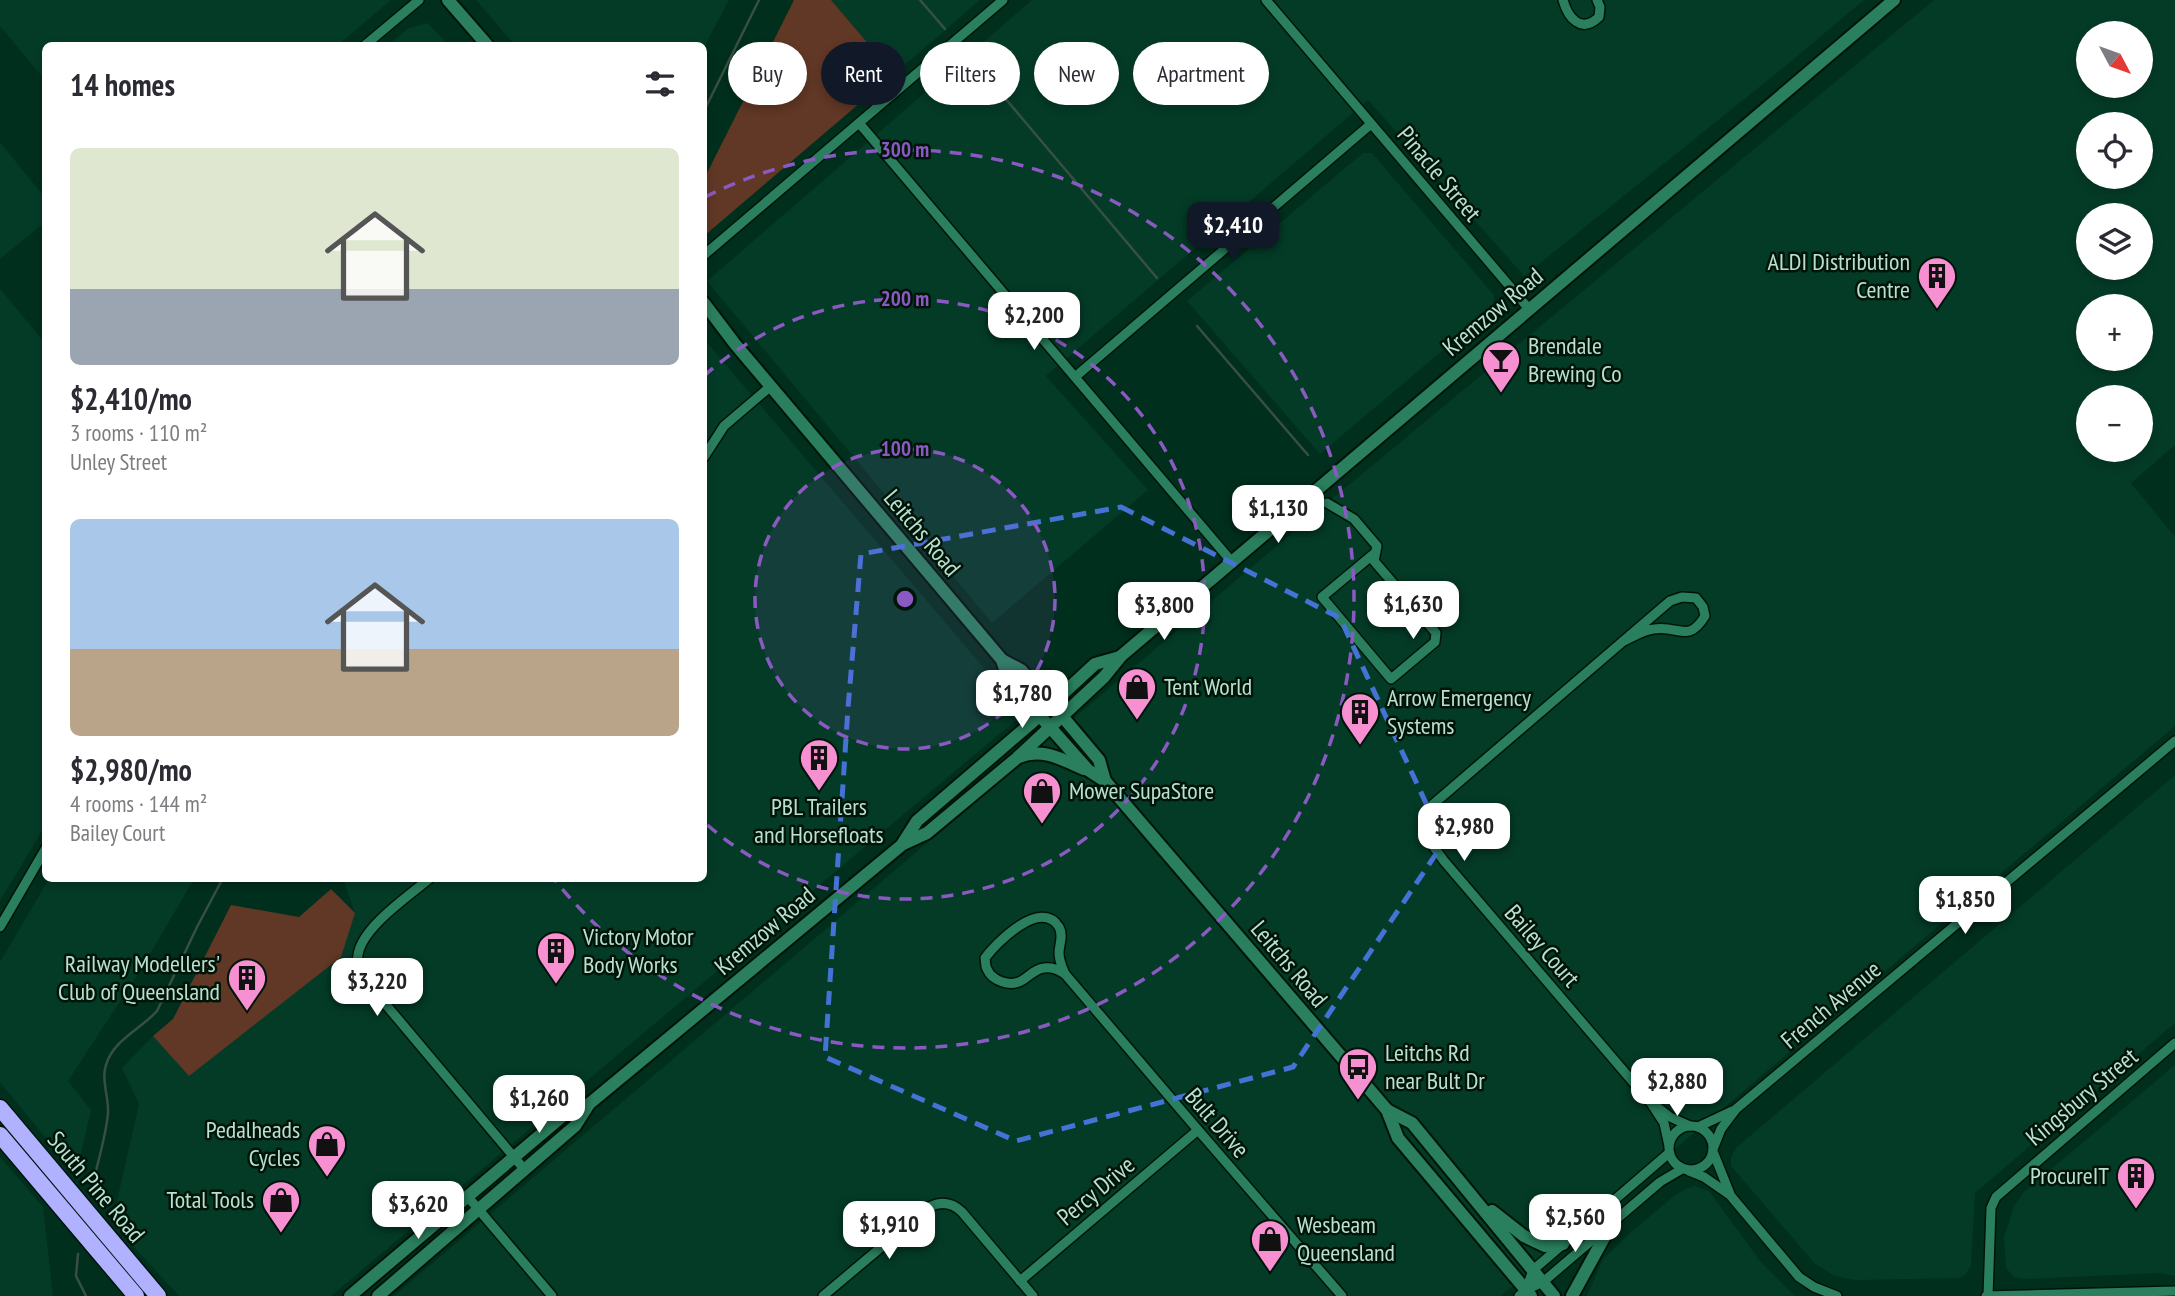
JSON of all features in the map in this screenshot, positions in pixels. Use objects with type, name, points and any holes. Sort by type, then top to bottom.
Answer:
[{"type":"highway","name":"South Pine Road","points":[[0,1108],[158,1296]]},
{"type":"highway","name":"South Pine Road","points":[[0,1135],[136,1296]]},
{"type":"street","points":[[369,42],[419,0]]},
{"type":"street","points":[[448,0],[485,42]]},
{"type":"street","points":[[707,252],[1003,0]]},
{"type":"street","name":"Pinacle Street","points":[[1266,0],[1529,309]]},
{"type":"street","points":[[1563,0],[1570,16],[1586,25],[1599,17],[1600,7],[1597,0]]},
{"type":"street","name":"Kremzow Road","points":[[350,1296],[565,1114],[589,1104],[902,844],[927,834],[1017,758],[1104,677],[1121,656],[1894,0]]},
{"type":"street","points":[[859,123],[1232,562]]},
{"type":"street","points":[[1075,377],[1371,124]]},
{"type":"street","name":"Leitchs Road","points":[[707,307],[1002,660],[1009,681],[1088,770],[1105,780],[1387,1110],[1398,1138],[1525,1294]]},
{"type":"street","points":[[707,452],[724,426],[771,386]]},
{"type":"street","points":[[1327,503],[1354,519],[1377,547],[1376,552],[1374,561],[1436,633],[1434,642],[1391,679],[1322,597],[1376,552]]},
{"type":"street","name":"Bailey Court","points":[[1622,642],[1644,631],[1658,628],[1687,633],[1698,629],[1705,617],[1703,607],[1696,598],[1682,597],[1670,601],[1636,628],[1431,806],[1425,825],[1431,843],[1444,861],[1651,1102],[1664,1123],[1669,1150]]},
{"type":"street","name":"Kremzow Road","points":[[902,844],[916,821],[1095,664],[1121,656]]},
{"type":"street","name":"Leitchs Road","points":[[1002,660],[1021,670],[1062,716],[1099,760],[1105,780]]},
{"type":"street","name":"French Avenue","points":[[1714,1151],[1721,1129],[1736,1109],[2175,741]]},
{"type":"street","points":[[1017,758],[1030,752],[1049,754],[1088,770]]},
{"type":"street","points":[[0,927],[42,855]]},
{"type":"street","points":[[426,882],[367,934],[358,954],[358,964],[366,981],[524,1169]]},
{"type":"street","points":[[1041,916],[1049,918],[1059,926],[1062,937],[1060,961],[1065,974],[1054,968],[1042,968],[1020,982],[1008,984],[996,979],[987,970],[985,958],[993,948],[1029,919],[1041,916]]},
{"type":"street","name":"Bult Drive","points":[[1065,974],[1342,1296]]},
{"type":"street","name":"Kingsbury Street","points":[[1987,1296],[1991,1208],[1996,1197],[2175,1044]]},
{"type":"street","name":"Bailey Court","points":[[1651,1102],[1670,1117],[1694,1126]]},
{"type":"street","name":"Kremzow Road","points":[[378,1296],[575,1126],[589,1104]]},
{"type":"street","name":"French Avenue","points":[[1694,1126],[1736,1109]]},
{"type":"street","name":"Leitchs Road","points":[[1387,1110],[1412,1123],[1554,1296]]},
{"type":"street","points":[[1730,1195],[1709,1135],[1694,1126],[1678,1130],[1670,1140],[1669,1150],[1676,1165],[1704,1177],[1730,1195],[1799,1277],[1814,1287],[1837,1296]]},
{"type":"street","name":"Percy Drive","points":[[1020,1281],[1198,1130]]},
{"type":"street","points":[[1525,1294],[1533,1270],[1669,1150]]},
{"type":"street","points":[[1525,1294],[1543,1282],[1660,1181],[1685,1170],[1703,1167],[1714,1151]]},
{"type":"street","points":[[1451,1172],[1501,1219],[1524,1236],[1545,1246],[1563,1244]]},
{"type":"street","points":[[468,1197],[552,1296]]},
{"type":"street","points":[[823,1296],[929,1207],[940,1203],[959,1208],[1033,1296]]},
{"type":"street","points":[[1572,1296],[1611,1225]]},
{"type":"street","points":[[1987,1296],[2175,1291]]},
{"type":"highlighted area","points":[[1121,507],[1340,618],[1444,842],[1293,1067],[1016,1141],[825,1057],[861,554]]},
{"type":"shaded area","points":[[0,0],[391,0],[342,42],[42,42],[42,76],[0,26]]},
{"type":"shaded area","points":[[476,0],[729,0],[707,42],[512,42]]},
{"type":"shaded area","points":[[794,0],[831,0],[867,42],[821,42],[821,105],[858,105],[707,233],[707,173],[741,105],[807,105],[807,42],[773,42]]},
{"type":"shaded area","points":[[831,0],[980,0],[931,42],[920,42],[920,52],[906,64],[906,42],[867,42]]},
{"type":"shaded area","points":[[1032,0],[1864,0],[1524,276],[1368,100],[1046,376],[1148,490],[992,623],[707,281],[920,97],[920,105],[1020,105],[1020,42],[983,42]]},
{"type":"shaded area","points":[[1934,0],[2175,0],[2175,445],[2131,483],[2175,537],[2175,726],[1501,1296],[394,1296],[1327,503]]},
{"type":"shaded area","points":[[428,23],[445,42],[392,42],[409,28]]},
{"type":"shaded area","points":[[0,142],[42,194],[42,224],[0,259]]},
{"type":"shaded area","points":[[1363,153],[1372,153],[1494,295],[1493,308],[1320,454],[1187,301]]},
{"type":"shaded area","points":[[0,289],[42,339],[42,831],[0,901]]},
{"type":"shaded area","points":[[707,343],[1023,714],[331,1296],[179,1296],[112,1223],[139,1104],[122,1068],[153,1036],[190,1075],[355,913],[344,882],[707,882]]},
{"type":"shaded area","points":[[2175,775],[2175,1023],[1975,1193],[1971,1266],[1965,1275],[1960,1278],[1855,1280],[1835,1276],[1815,1264],[1731,1166],[1731,1157],[1737,1147]]},
{"type":"shaded area","points":[[47,882],[192,882],[143,966],[68,1081],[91,1110],[76,1175],[0,1082],[0,962]]},
{"type":"shaded area","points":[[331,889],[355,913],[341,957],[189,1076],[153,1036],[173,1019],[231,905],[299,917]]},
{"type":"shaded area","points":[[2175,1065],[2175,1276],[2161,1273],[2024,1279],[2014,1277],[2006,1268],[2004,1237],[2014,1206],[2024,1192]]},
{"type":"shaded area","points":[[0,1157],[43,1207],[53,1296],[0,1296]]},
{"type":"shaded area","points":[[1695,1186],[1710,1192],[1760,1261],[1795,1296],[1587,1296],[1603,1259],[1674,1196]]},
{"type":"waterway","points":[[707,105],[759,0]]},
{"type":"waterway","points":[[920,0],[945,29]]},
{"type":"waterway","points":[[1011,105],[1157,278]]},
{"type":"waterway","points":[[1197,326],[1308,455]]},
{"type":"waterway","points":[[91,1192],[107,1123],[104,1076],[106,1065],[121,1042],[157,1011],[221,882]]},
{"type":"waterway","points":[[78,1254],[76,1276],[86,1296]]},
{"type":"place","name":"ALDI Distribution Centre","points":[[1937,310]]},
{"type":"place","name":"Brendale Brewing Co","points":[[1501,394]]},
{"type":"place","name":"Tent World","points":[[1137,721]]},
{"type":"place","name":"Arrow Emergency Systems","points":[[1360,746]]},
{"type":"place","name":"PBL Trailers and Horsefloats","points":[[819,792]]},
{"type":"place","name":"Mower SupaStore","points":[[1042,825]]},
{"type":"place","name":"Victory Motor Body Works","points":[[556,985]]},
{"type":"place","name":"Railway Modellers' Club of Queensland","points":[[247,1012]]},
{"type":"place","name":"Leitchs Rd near Bult Dr","points":[[1358,1101]]},
{"type":"place","name":"Pedalheads Cycles","points":[[327,1178]]},
{"type":"place","name":"ProcureIT","points":[[2136,1210]]},
{"type":"place","name":"Total Tools","points":[[281,1234]]},
{"type":"place","name":"Wesbeam Queensland","points":[[1270,1273]]}]
